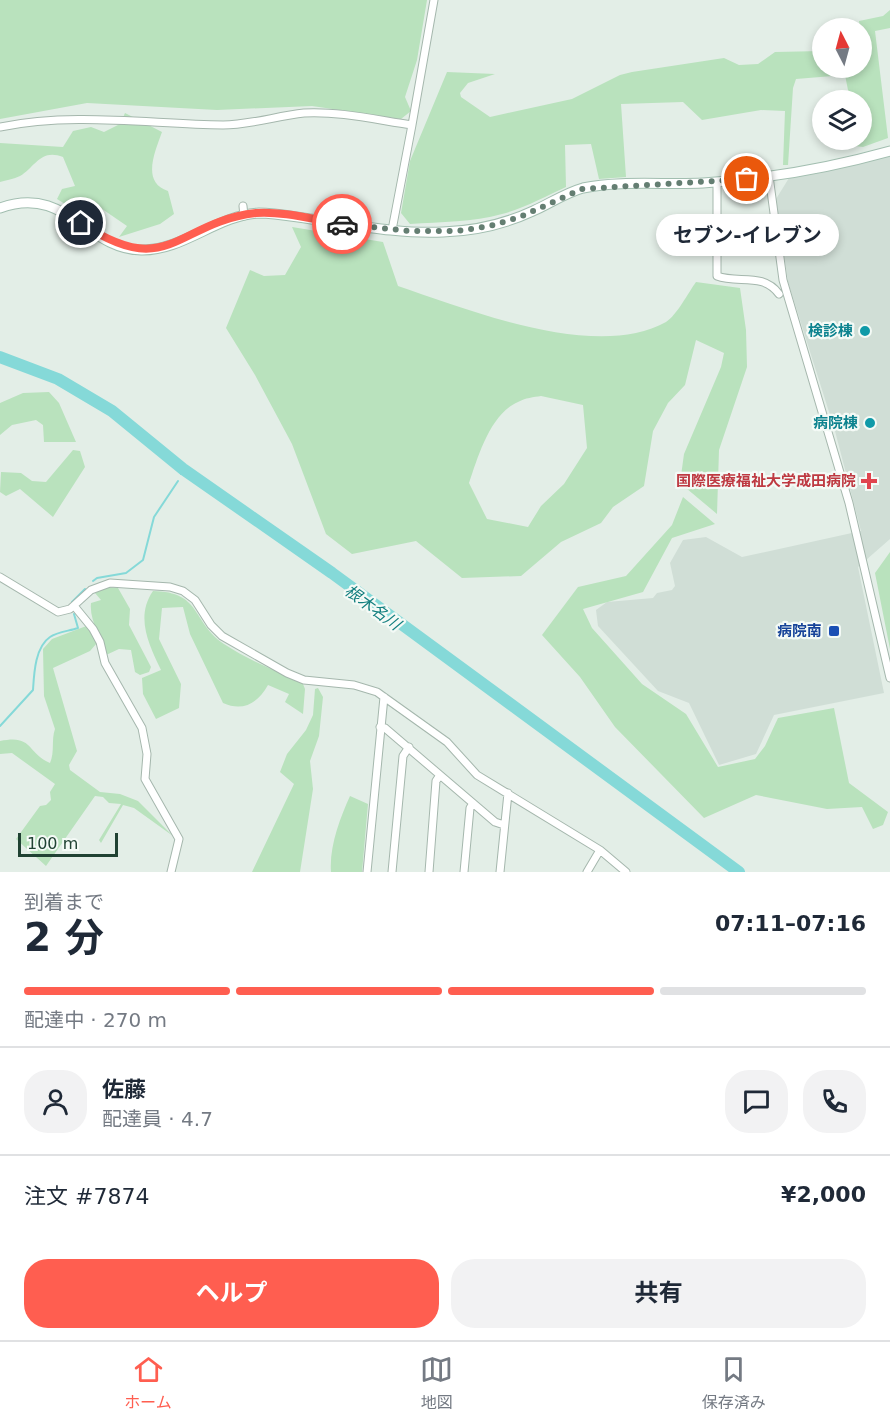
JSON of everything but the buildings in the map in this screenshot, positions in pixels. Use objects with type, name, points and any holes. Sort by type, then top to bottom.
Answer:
[{"type":"street","points":[[393,230],[434,0]]},
{"type":"street","points":[[0,127],[27,122],[86,119],[226,125],[305,113],[338,114],[412,125]]},
{"type":"street","points":[[0,208],[26,203],[49,206],[65,212],[111,242],[141,250],[165,246],[244,211],[393,230],[445,232],[490,226],[520,217],[572,192],[591,187],[717,182],[769,176],[846,163],[890,151]]},
{"type":"street","points":[[769,176],[783,280],[846,492],[890,678]]},
{"type":"street","points":[[717,182],[717,276],[758,280],[775,289],[778,294]]},
{"type":"street","points":[[0,577],[53,611],[64,611],[75,606],[91,590],[110,584],[178,589],[195,600],[211,625],[222,636],[287,673],[304,680],[365,688],[384,697],[447,742],[477,775],[600,850],[626,872]]},
{"type":"street","points":[[75,606],[93,628],[100,642],[105,663],[146,737],[145,779],[179,839],[171,872]]},
{"type":"street","points":[[367,872],[384,697]]},
{"type":"street","points":[[380,727],[385,728],[409,747],[495,822],[504,825]]},
{"type":"street","points":[[392,872],[403,756],[409,747]]},
{"type":"street","points":[[429,872],[436,781],[440,775]]},
{"type":"street","points":[[500,872],[508,793]]},
{"type":"street","points":[[464,872],[470,808],[473,803]]},
{"type":"street","points":[[587,872],[600,850]]},
{"type":"shaded area","name":"国際医療福祉大学成田病院","points":[[890,154],[890,539],[858,567],[884,693],[774,715],[756,754],[719,765],[689,703],[658,691],[598,626],[596,610],[607,602],[653,598],[657,593],[672,590],[675,586],[670,563],[683,540],[706,537],[742,557],[861,531],[835,431],[788,282],[776,199],[789,178]]},
{"type":"green space","points":[[0,0],[427,0],[417,60],[405,97],[411,111],[401,119],[312,106],[217,110],[87,103],[0,119]]},
{"type":"green space","points":[[890,10],[890,28],[875,31],[888,138],[872,144],[872,90],[848,90],[846,78],[872,78],[872,18],[883,16]]},
{"type":"green space","points":[[812,51],[812,78],[796,79],[793,88],[788,165],[783,165],[785,111],[761,110],[702,120],[683,102],[621,104],[626,177],[599,179],[591,144],[565,145],[566,187],[527,205],[491,217],[445,222],[410,224],[401,213],[410,161],[447,72],[495,74],[468,83],[460,93],[461,97],[490,117],[572,99],[620,75],[632,72],[724,58],[739,65],[758,64],[775,52]]},
{"type":"green space","points":[[125,113],[162,132],[154,157],[152,174],[160,187],[168,191],[174,214],[160,224],[119,237],[127,226],[89,200],[78,212],[57,199],[62,189],[75,186],[63,157],[49,155],[39,160],[20,176],[0,182],[0,143],[63,147],[73,131],[91,127],[104,132],[120,124]]},
{"type":"green space","points":[[292,227],[383,242],[398,286],[496,318],[532,328],[569,334],[605,336],[637,333],[666,322],[696,282],[740,288],[746,330],[747,367],[719,450],[717,514],[680,483],[684,454],[721,367],[724,353],[696,340],[685,385],[668,403],[653,431],[644,486],[613,507],[601,523],[561,542],[521,576],[462,578],[416,541],[352,554],[326,534],[292,444],[255,375],[226,328],[250,270],[264,276],[285,275],[301,247]],"holes":[[[541,396],[583,405],[587,448],[564,484],[541,506],[528,527],[487,519],[469,483],[486,437],[500,416],[508,408],[521,401]]]},
{"type":"green space","points":[[49,392],[59,403],[76,442],[44,442],[43,425],[36,420],[12,425],[0,435],[0,403],[23,393]]},
{"type":"green space","points":[[73,450],[80,451],[85,467],[53,517],[20,489],[6,496],[0,492],[1,472],[21,473],[32,481],[46,482]]},
{"type":"green space","points":[[683,497],[715,524],[672,538],[643,592],[583,609],[592,628],[642,684],[686,714],[718,767],[755,759],[765,746],[778,718],[834,708],[849,783],[888,812],[883,825],[873,829],[862,807],[827,809],[756,795],[704,818],[615,727],[580,677],[542,635],[578,587],[626,576],[672,525]]},
{"type":"green space","points":[[890,552],[890,649],[875,573]]},
{"type":"green space","points":[[109,587],[118,588],[130,609],[129,625],[151,667],[149,672],[140,675],[135,672],[131,650],[119,649],[106,655],[94,623],[91,603],[101,600],[95,593]]},
{"type":"green space","points":[[153,591],[180,596],[194,609],[213,635],[224,644],[303,684],[305,689],[303,714],[285,702],[289,694],[268,685],[260,697],[249,704],[237,707],[223,703],[190,634],[183,607],[162,608],[159,639],[181,684],[179,708],[156,719],[143,694],[142,678],[161,670],[148,641],[144,621],[148,601]]},
{"type":"green space","points":[[89,625],[97,643],[90,651],[53,668],[77,751],[69,765],[70,770],[100,792],[120,794],[138,801],[173,836],[134,808],[123,805],[101,843],[99,840],[121,804],[109,803],[103,797],[95,796],[46,866],[16,839],[40,806],[46,805],[51,800],[50,792],[55,784],[12,753],[0,754],[0,741],[11,739],[24,742],[42,759],[50,763],[55,729],[44,696],[43,649],[52,639]]},
{"type":"green space","points":[[318,688],[323,697],[319,736],[310,761],[313,789],[300,872],[252,872],[294,784],[280,772],[287,754],[306,730],[313,715],[315,689]]},
{"type":"green space","points":[[350,796],[368,804],[362,872],[331,872],[333,843]]},
{"type":"waterway","name":"根木名川","points":[[0,357],[58,379],[112,411],[183,469],[332,573],[739,872]]},
{"type":"waterway","name":"根木名川","points":[[181,474],[183,469]]},
{"type":"waterway","points":[[93,581],[97,578],[126,573],[143,560],[154,517],[178,481]]},
{"type":"waterway","points":[[72,602],[85,589]]},
{"type":"waterway","points":[[0,726],[33,690],[36,661],[45,641],[56,634],[78,628],[74,614]]},
{"type":"way so far","points":[[342,224],[409,231],[458,231],[490,226],[520,217],[582,189],[747,179]]},
{"type":"place","name":"セブン-イレブン","points":[[747,179]]},
{"type":"place","name":"検診棟","points":[[865,331]]},
{"type":"place","name":"病院棟","points":[[870,423]]},
{"type":"place","name":"国際医療福祉大学成田病院","points":[[869,481]]},
{"type":"place","name":"病院南","points":[[834,631]]},
{"type":"route","points":[[81,223],[111,242],[141,250],[165,246],[228,220],[257,213],[342,224]]}]
